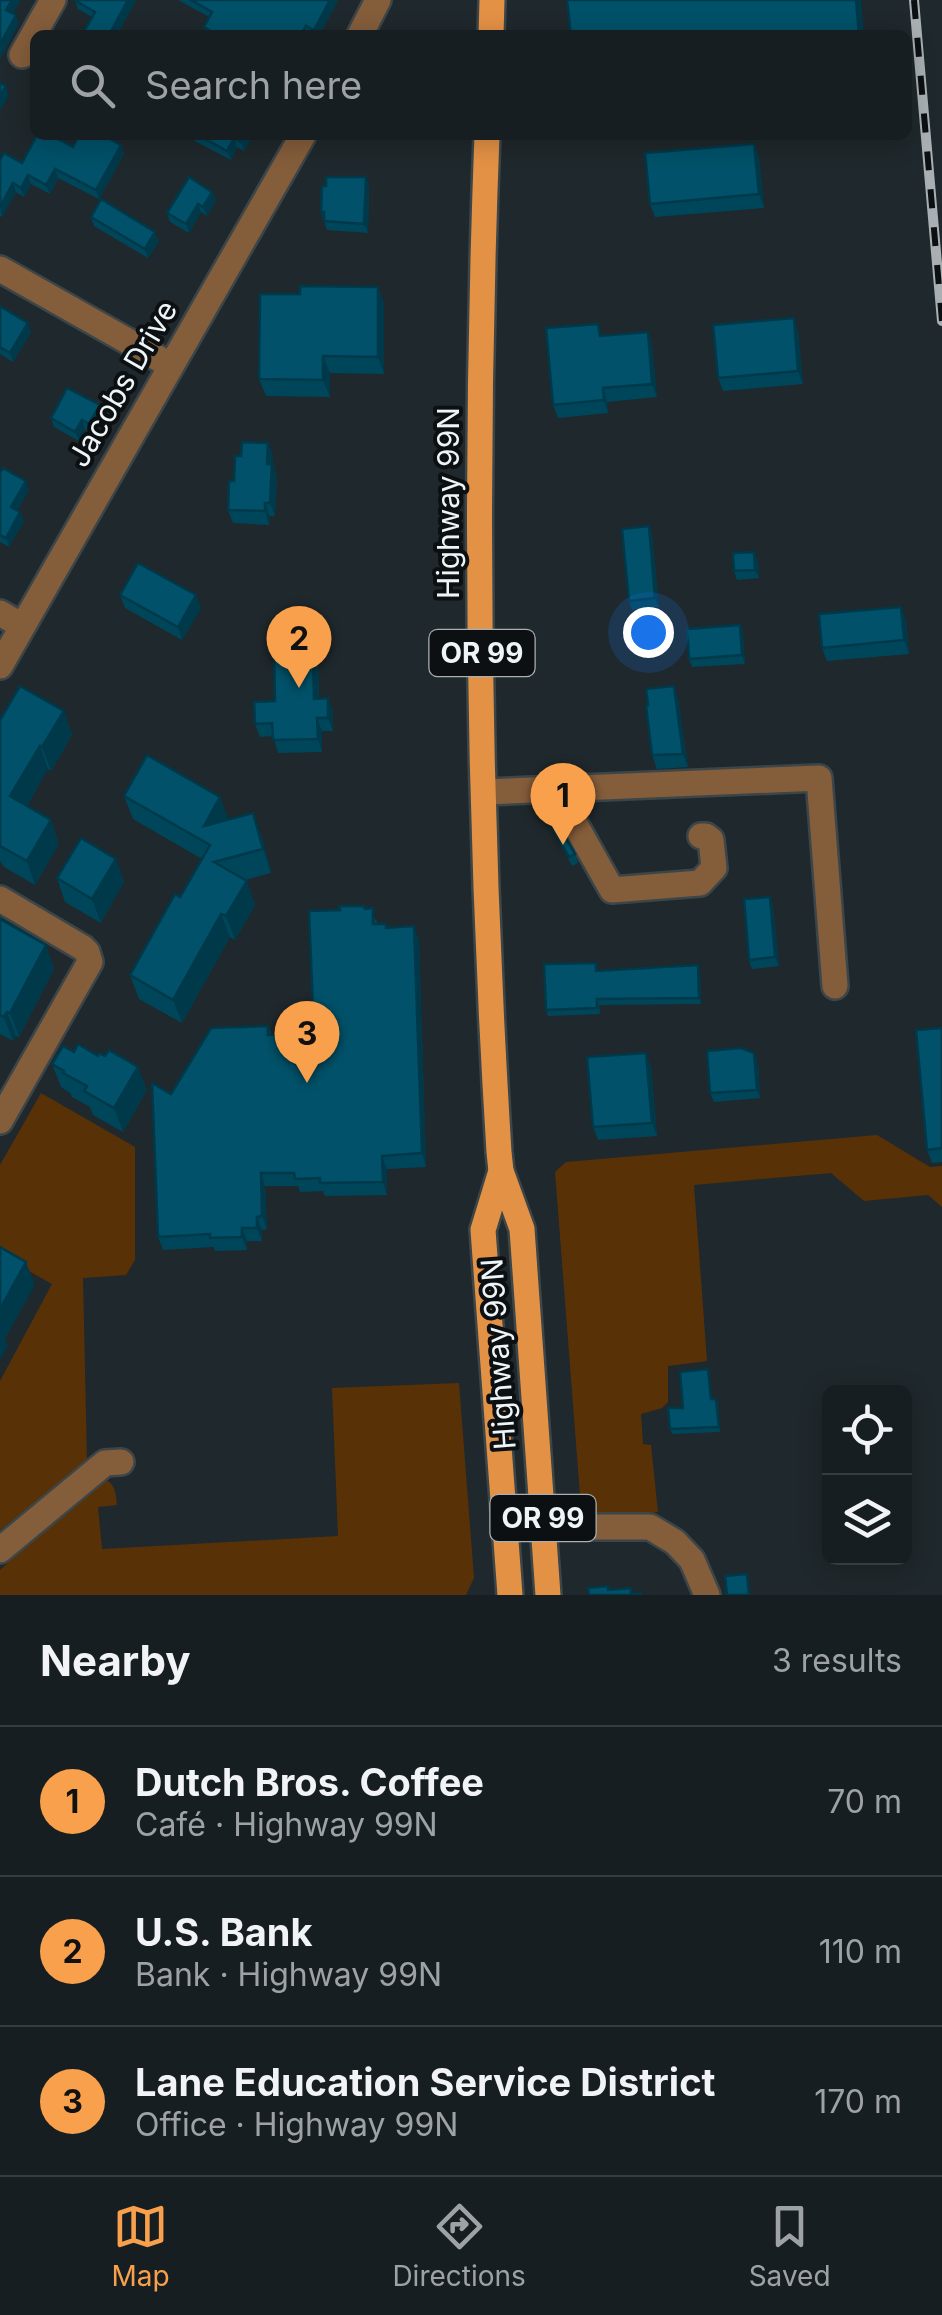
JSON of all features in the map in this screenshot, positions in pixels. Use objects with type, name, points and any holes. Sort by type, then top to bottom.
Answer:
[{"type":"main road","points":[[491,30],[492,0]]},
{"type":"main road","name":"Highway 99N","points":[[487,140],[480,561],[492,1037],[501,1172],[522,1229],[548,1595]]},
{"type":"main road","name":"Highway 99N","points":[[501,1172],[483,1230],[510,1595]]},
{"type":"street","points":[[36,30],[53,0]]},
{"type":"street","points":[[363,30],[378,0]]},
{"type":"street","points":[[22,55],[30,41]]},
{"type":"street","name":"Jacobs Drive","points":[[0,666],[11,620],[170,365],[300,140]]},
{"type":"street","points":[[0,269],[170,365]]},
{"type":"street","points":[[484,792],[818,778],[836,986]]},
{"type":"street","points":[[556,790],[612,890],[700,883],[714,868],[711,840],[701,836]]},
{"type":"street","points":[[0,900],[83,948],[90,962],[0,1121]]},
{"type":"street","points":[[0,1550],[105,1463],[122,1462]]},
{"type":"street","points":[[544,1527],[650,1527],[675,1542],[692,1560],[707,1595]]},
{"type":"shaded area","points":[[41,1093],[135,1147],[135,1260],[126,1275],[83,1278],[87,1462],[0,1530],[0,1381],[52,1284],[0,1255],[0,1165]]},
{"type":"shaded area","points":[[877,1135],[930,1167],[942,1166],[942,1207],[928,1195],[864,1201],[831,1173],[694,1185],[707,1361],[668,1366],[668,1402],[662,1408],[641,1414],[643,1444],[651,1445],[658,1512],[589,1517],[581,1508],[555,1172],[566,1162]]},
{"type":"shaded area","points":[[459,1383],[474,1578],[466,1595],[0,1595],[0,1570],[101,1478],[112,1485],[117,1505],[98,1507],[102,1549],[338,1536],[332,1388]]},
{"type":"building","points":[[0,0],[12,0],[6,10],[16,15],[0,44]]},
{"type":"building","points":[[74,0],[128,0],[112,30],[85,30],[95,12]]},
{"type":"building","points":[[191,0],[330,0],[314,30],[306,26],[304,30],[209,30],[204,27],[212,12]]},
{"type":"building","points":[[567,0],[856,0],[859,30],[570,30]]},
{"type":"building","points":[[34,140],[60,140],[73,147],[76,140],[112,140],[121,145],[96,190],[55,169],[46,185],[28,175],[21,188],[13,183],[0,207],[0,160],[4,153],[22,163]]},
{"type":"building","points":[[207,140],[233,140],[227,151]]},
{"type":"building","points":[[754,144],[759,194],[650,204],[645,153]]},
{"type":"building","points":[[189,177],[212,192],[203,207],[198,204],[186,224],[167,213]]},
{"type":"building","points":[[326,177],[366,177],[364,224],[324,221],[322,186],[326,186]]},
{"type":"building","points":[[101,199],[155,232],[145,249],[91,217]]},
{"type":"building","points":[[300,286],[378,287],[378,357],[323,356],[323,380],[259,379],[260,294],[300,294]]},
{"type":"building","points":[[0,306],[28,323],[10,353],[0,347]]},
{"type":"building","points":[[794,318],[798,371],[718,378],[713,325]]},
{"type":"building","points":[[598,324],[600,336],[648,332],[652,384],[603,388],[604,400],[553,405],[546,328]]},
{"type":"building","points":[[67,388],[100,405],[89,424],[82,420],[75,432],[51,418]]},
{"type":"building","points":[[242,442],[268,443],[267,464],[272,464],[270,503],[265,503],[265,511],[228,510],[229,481],[234,481],[235,456],[241,456]]},
{"type":"building","points":[[3,468],[26,481],[11,507],[20,512],[6,538],[0,535]]},
{"type":"building","points":[[649,526],[655,598],[629,601],[622,529]]},
{"type":"building","points":[[754,552],[755,570],[734,571],[733,553]]},
{"type":"building","points":[[138,563],[196,595],[178,627],[120,595]]},
{"type":"building","points":[[901,607],[904,640],[822,648],[819,614]]},
{"type":"building","points":[[740,625],[742,655],[689,659],[687,629]]},
{"type":"building","points":[[313,651],[314,699],[328,698],[328,718],[317,718],[318,739],[273,740],[272,723],[255,724],[254,702],[275,701],[274,652]]},
{"type":"building","points":[[20,686],[64,711],[10,796],[51,820],[27,861],[0,846],[0,720]]},
{"type":"building","points":[[674,686],[683,754],[652,755],[646,689]]},
{"type":"building","points":[[147,755],[220,797],[204,826],[253,813],[263,849],[214,862],[247,881],[226,916],[221,914],[173,1000],[130,975],[175,894],[180,897],[210,845],[124,796]]},
{"type":"building","points":[[558,825],[575,854],[569,857],[552,828]]},
{"type":"building","points":[[81,838],[116,859],[92,899],[57,878]]},
{"type":"building","points":[[770,897],[775,957],[749,960],[744,899]]},
{"type":"building","points":[[339,906],[373,908],[373,924],[386,924],[386,928],[414,926],[422,1153],[382,1156],[383,1182],[320,1183],[320,1178],[295,1179],[294,1173],[261,1173],[262,1216],[257,1217],[257,1228],[242,1228],[242,1237],[158,1237],[152,1083],[171,1094],[211,1028],[268,1026],[268,1035],[314,1033],[309,911],[340,910]]},
{"type":"building","points":[[0,919],[46,945],[10,1013],[4,1017],[0,1015]]},
{"type":"building","points":[[596,963],[596,971],[698,965],[699,998],[597,999],[597,1008],[546,1010],[544,964]]},
{"type":"building","points":[[942,1028],[942,1148],[927,1150],[916,1030]]},
{"type":"building","points":[[78,1044],[98,1056],[105,1056],[109,1050],[138,1067],[114,1108],[84,1091],[87,1086],[52,1064],[63,1046],[74,1052]]},
{"type":"building","points":[[741,1048],[754,1053],[757,1090],[710,1093],[707,1051]]},
{"type":"building","points":[[646,1053],[652,1123],[593,1127],[587,1057]]},
{"type":"building","points":[[0,1247],[26,1262],[0,1309]]},
{"type":"building","points":[[708,1369],[719,1427],[670,1429],[668,1408],[683,1408],[680,1372]]},
{"type":"building","points":[[747,1574],[749,1595],[727,1595],[725,1576]]},
{"type":"building","points":[[608,1586],[608,1590],[631,1588],[631,1594],[641,1595],[589,1595],[588,1588]]},
{"type":"railway","points":[[914,0],[942,321]]},
{"type":"place","name":"U.S. Bank","points":[[299,688]]},
{"type":"place","name":"Dutch Bros. Coffee","points":[[563,845]]},
{"type":"place","name":"Lane Education Service District","points":[[307,1083]]}]
